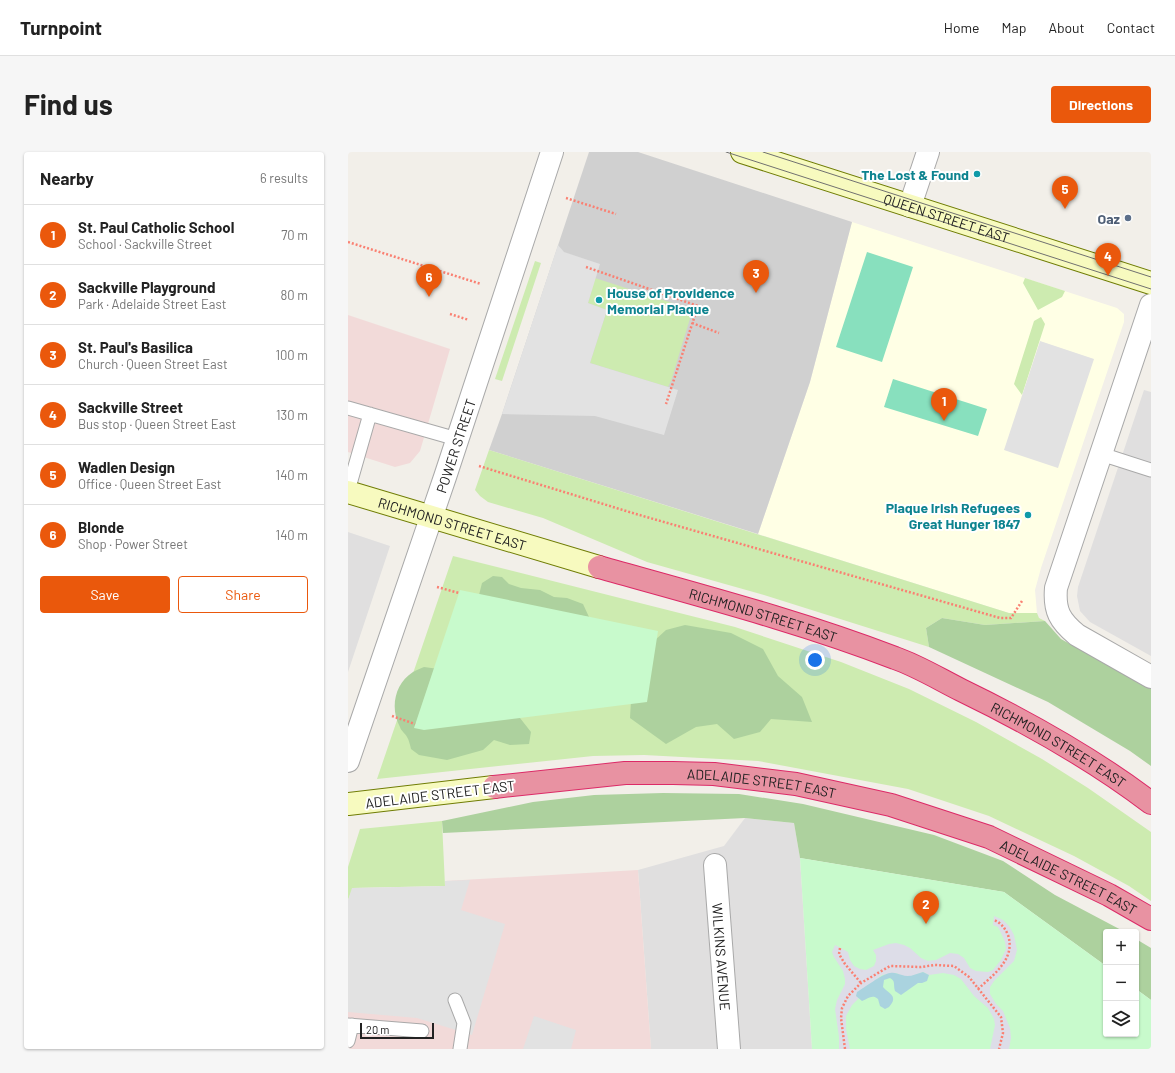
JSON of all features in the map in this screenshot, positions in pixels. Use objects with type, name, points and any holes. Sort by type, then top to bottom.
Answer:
[{"type":"highway","name":"RICHMOND STREET EAST","points":[[599,567],[804,626],[897,658],[1019,719],[1104,770],[1151,803]]},
{"type":"highway","name":"ADELAIDE STREET EAST","points":[[494,787],[633,773],[714,774],[796,784],[891,805],[988,837],[1103,891],[1151,919]]},
{"type":"main road","name":"QUEEN STREET EAST","points":[[742,152],[1151,283]]},
{"type":"main road","name":"RICHMOND STREET EAST","points":[[348,491],[599,567]]},
{"type":"main road","name":"ADELAIDE STREET EAST","points":[[348,804],[494,787]]},
{"type":"street","name":"POWER STREET","points":[[348,761],[432,516],[552,152]]},
{"type":"street","points":[[910,206],[928,152]]},
{"type":"street","points":[[1151,305],[1056,588],[1055,601],[1060,617],[1077,635],[1151,677]]},
{"type":"street","name":"WILKINS AVENUE","points":[[715,865],[729,1049]]},
{"type":"lane","points":[[348,408],[457,439]]},
{"type":"lane","points":[[348,491],[370,414]]},
{"type":"lane","points":[[1100,454],[1151,470]]},
{"type":"lane","points":[[455,1000],[464,1023],[460,1049]]},
{"type":"lane","points":[[348,1041],[350,1025],[422,1031]]},
{"type":"path","points":[[566,198],[616,214]]},
{"type":"path","points":[[348,242],[481,284]]},
{"type":"path","points":[[586,267],[698,306],[666,404]]},
{"type":"path","points":[[450,314],[469,320]]},
{"type":"path","points":[[692,323],[719,333]]},
{"type":"path","points":[[479,466],[643,516],[1000,618],[1011,618],[1022,601]]},
{"type":"path","points":[[437,587],[459,593]]},
{"type":"path","points":[[392,716],[415,724]]},
{"type":"path","points":[[978,989],[1000,968],[1006,960],[1010,950],[1010,942],[1006,932],[1000,922],[994,920]]},
{"type":"path","points":[[840,948],[839,954],[845,964],[861,983]]},
{"type":"path","points":[[844,1049],[841,1018],[842,1008],[848,996],[861,983],[890,966],[921,967],[935,965],[954,966],[969,977],[1001,1017],[1003,1033],[999,1049]]},
{"type":"shaded area","points":[[589,152],[638,152],[852,222],[810,382],[758,534],[489,450]]},
{"type":"shaded area","points":[[852,222],[1117,308],[1124,314],[1124,322],[1041,568],[1035,590],[1037,613],[1009,613],[758,534],[810,382]]},
{"type":"shaded area","points":[[558,245],[564,252],[600,264],[588,303],[607,310],[590,363],[678,390],[664,435],[595,416],[502,414]]},
{"type":"shaded area","points":[[348,315],[450,349],[420,451],[410,463],[395,467],[348,452]]},
{"type":"shaded area","points":[[1040,341],[1094,359],[1058,468],[1004,450]]},
{"type":"shaded area","points":[[1144,390],[1151,392],[1151,656],[1090,622],[1080,611],[1077,596],[1078,587]]},
{"type":"shaded area","points":[[348,532],[390,546],[348,672]]},
{"type":"shaded area","points":[[745,818],[794,823],[800,858],[812,1049],[651,1049],[638,870],[724,846]]},
{"type":"shaded area","points":[[638,870],[651,1049],[348,1049],[348,900],[445,886],[445,881]]},
{"type":"shaded area","points":[[470,880],[461,910],[505,924],[472,1035],[417,1018],[348,1012],[348,900],[352,888],[445,886],[445,881]]},
{"type":"shaded area","points":[[994,916],[1003,920],[1009,926],[1014,935],[1017,950],[1014,961],[990,987],[990,994],[996,1004],[1003,1011],[1010,1028],[1011,1038],[1009,1049],[990,1049],[995,1025],[994,1019],[988,1008],[974,996],[961,979],[954,975],[943,973],[929,975],[923,972],[912,976],[903,976],[896,973],[882,975],[856,996],[859,998],[852,1005],[846,1016],[846,1029],[850,1049],[839,1049],[835,1009],[837,1000],[845,984],[845,979],[843,971],[832,952],[835,945],[848,952],[850,960],[854,966],[860,969],[866,970],[874,966],[876,955],[873,950],[896,943],[910,948],[921,958],[928,961],[936,960],[950,953],[958,954],[964,958],[970,968],[976,971],[988,972],[993,970],[1001,960],[1006,949],[1005,942],[998,927],[993,925]]},
{"type":"shaded area","points":[[534,1016],[576,1030],[571,1049],[523,1049]]},
{"type":"green space","points":[[867,252],[913,267],[882,362],[836,347]]},
{"type":"green space","points":[[535,261],[541,263],[502,381],[495,379]]},
{"type":"green space","points":[[595,278],[691,309],[692,312],[668,387],[590,363],[607,310],[588,303]]},
{"type":"green space","points":[[1025,278],[1065,291],[1062,297],[1038,310],[1023,283]]},
{"type":"green space","points":[[1041,317],[1045,324],[1022,395],[1014,384],[1034,321]]},
{"type":"green space","points":[[893,379],[987,409],[978,436],[884,407]]},
{"type":"green space","points":[[489,450],[1009,613],[1037,613],[1039,618],[1045,621],[985,625],[942,618],[926,628],[929,647],[764,595],[647,562],[543,518],[488,502],[475,490]]},
{"type":"green space","points":[[453,556],[735,627],[841,662],[909,689],[976,722],[1042,759],[1088,788],[1151,832],[1151,901],[1129,886],[1074,856],[989,816],[908,789],[758,761],[644,755],[593,756],[377,779]]},
{"type":"green space","points":[[493,576],[502,577],[509,584],[521,588],[540,590],[554,597],[567,598],[583,604],[589,617],[478,599],[482,583]]},
{"type":"green space","points":[[460,590],[658,631],[647,702],[424,730],[414,728]]},
{"type":"green space","points":[[942,618],[985,625],[1045,621],[1061,639],[1151,689],[1151,766],[1130,751],[1048,702],[929,647],[926,628]]},
{"type":"green space","points":[[685,625],[731,633],[763,649],[778,676],[802,697],[812,722],[771,719],[760,732],[734,739],[717,724],[696,727],[666,744],[630,718],[632,683],[653,642],[666,630]]},
{"type":"green space","points":[[424,667],[446,670],[520,718],[531,732],[529,744],[510,745],[494,740],[483,750],[447,760],[419,755],[411,749],[408,738],[397,720],[395,705],[398,690],[402,683],[413,672]]},
{"type":"green space","points":[[663,793],[739,794],[803,804],[934,835],[1003,861],[1055,895],[1119,929],[1103,929],[1103,964],[1004,892],[800,858],[794,823],[745,818],[443,833],[442,821],[533,802],[594,795]]},
{"type":"green space","points":[[442,821],[445,886],[353,888],[348,900],[348,867],[360,829]]},
{"type":"green space","points":[[800,858],[1004,892],[1103,964],[1103,1037],[1139,1037],[1139,991],[1151,1000],[1151,1049],[812,1049]]},
{"type":"green space","points":[[1139,941],[1151,948],[1151,1000],[1139,991]]},
{"type":"water","points":[[923,972],[929,975],[927,981],[918,983],[901,995],[895,991],[894,982],[892,979],[890,978],[884,980],[883,987],[893,998],[892,1003],[885,1009],[880,1006],[878,999],[874,997],[870,997],[862,1001],[856,996],[857,992],[878,978],[887,974],[893,973],[907,976]]},
{"type":"tram line","points":[[726,152],[1151,289]]},
{"type":"tram line","points":[[763,152],[1151,277]]},
{"type":"place","name":"The Lost & Found","points":[[977,174]]},
{"type":"place","name":"Wadlen Design","points":[[1065,209]]},
{"type":"place","name":"Oaz","points":[[1128,218]]},
{"type":"place","name":"Sackville Street","points":[[1108,276]]},
{"type":"place","name":"St. Paul's Basilica","points":[[756,293]]},
{"type":"place","name":"Blonde","points":[[429,297]]},
{"type":"place","name":"House of Providence Memorial Plaque","points":[[599,300]]},
{"type":"place","name":"St. Paul Catholic School","points":[[944,421]]},
{"type":"place","name":"Plaque Irish Refugees Great Hunger 1847","points":[[1028,515]]},
{"type":"place","name":"Sackville Playground","points":[[926,924]]}]
